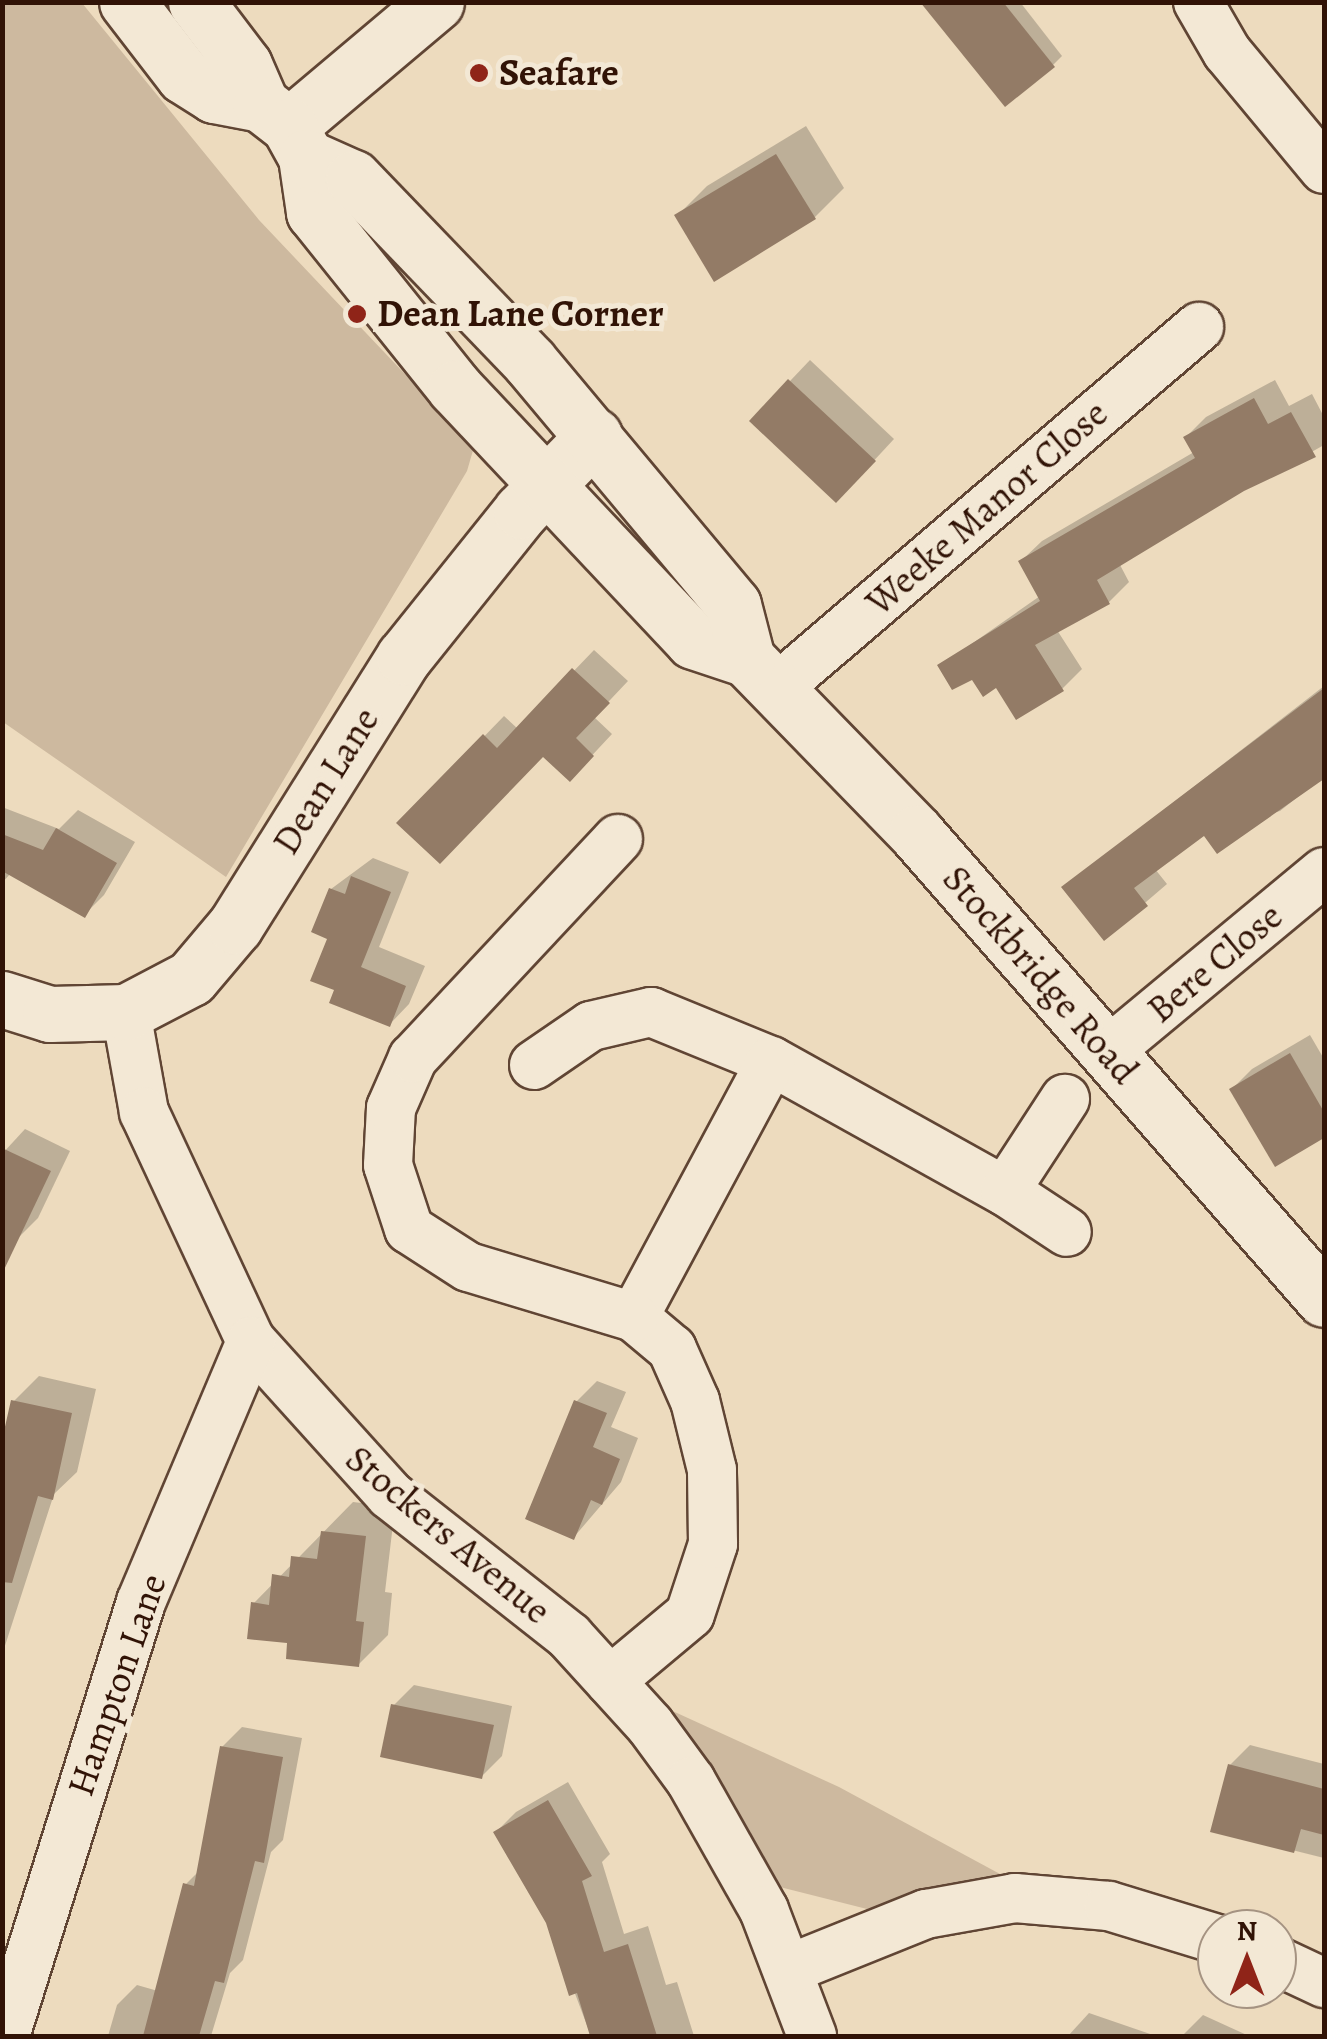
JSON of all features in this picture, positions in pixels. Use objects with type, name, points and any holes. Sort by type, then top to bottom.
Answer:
[{"type":"main road","name":"Stockbridge Road","points":[[127,2],[184,76],[285,129],[353,178],[594,436],[733,605],[762,674],[1036,964],[1106,1053],[1324,1299]]},
{"type":"main road","name":"Stockbridge Road","points":[[196,2],[244,65],[285,129],[314,212],[544,488],[693,642],[762,674]]},
{"type":"main road","points":[[285,129],[436,2]]},
{"type":"main road","name":"Dean Lane","points":[[2,1000],[50,1014],[126,1012],[191,978],[235,926],[404,657],[544,488],[594,436]]},
{"type":"street","points":[[1198,2],[1227,52],[1324,169]]},
{"type":"street","name":"Weeke Manor Close","points":[[762,674],[1199,327]]},
{"type":"street","points":[[610,1681],[690,1614],[713,1544],[712,1470],[695,1400],[672,1349],[634,1317],[468,1267],[409,1229],[388,1165],[391,1108],[413,1058],[618,840]]},
{"type":"street","name":"Bere Close","points":[[1106,1053],[1324,872]]},
{"type":"street","name":"Stockers Avenue","points":[[126,1012],[144,1112],[251,1341],[390,1495],[569,1636],[691,1780],[789,1969],[812,2036]]},
{"type":"street","points":[[534,1065],[591,1026],[651,1012],[771,1062],[1005,1191],[1067,1232]]},
{"type":"street","points":[[634,1317],[771,1062]]},
{"type":"street","points":[[1005,1191],[1065,1099]]},
{"type":"street","name":"Hampton Lane","points":[[4,2036],[141,1602],[251,1341]]},
{"type":"street","points":[[789,1969],[926,1914],[1015,1898],[1109,1906],[1197,1934]]},
{"type":"street","points":[[1297,1970],[1324,1983]]},
{"type":"shaded area","points":[[2,3],[82,3],[259,220],[474,447],[467,471],[226,877],[3,722]]},
{"type":"shaded area","points":[[655,1703],[839,1787],[1000,1874],[867,1909],[764,1883]]},
{"type":"building","points":[[920,2],[1003,2],[1055,67],[1005,107]]},
{"type":"building","points":[[776,154],[816,219],[714,282],[674,215]]},
{"type":"building","points":[[788,379],[876,461],[836,503],[749,421]]},
{"type":"building","points":[[1254,398],[1268,424],[1291,412],[1316,457],[1244,491],[1097,580],[1110,604],[1035,645],[1064,691],[1016,720],[996,688],[983,697],[972,680],[952,690],[937,665],[1040,601],[1018,561],[1195,458],[1183,437]]},
{"type":"building","points":[[572,668],[610,703],[576,738],[594,756],[570,782],[543,757],[440,864],[396,823],[483,734],[497,748]]},
{"type":"building","points":[[1324,688],[1324,779],[1217,854],[1204,836],[1134,888],[1148,906],[1104,941],[1061,887]]},
{"type":"building","points":[[56,828],[117,863],[85,918],[2,871],[2,834],[43,850]]},
{"type":"building","points":[[351,876],[391,892],[361,967],[406,986],[390,1027],[329,1003],[334,990],[310,981],[327,939],[311,932],[329,888],[345,894]]},
{"type":"building","points":[[1290,1053],[1324,1112],[1324,1138],[1275,1167],[1229,1089]]},
{"type":"building","points":[[2,1148],[51,1171],[2,1274]]},
{"type":"building","points":[[11,1400],[72,1413],[53,1500],[38,1496],[12,1583],[2,1582],[2,1440]]},
{"type":"building","points":[[574,1400],[607,1413],[593,1447],[620,1459],[602,1505],[591,1500],[574,1540],[525,1519]]},
{"type":"building","points":[[321,1531],[366,1536],[356,1621],[364,1622],[359,1667],[286,1659],[287,1643],[247,1639],[251,1602],[269,1605],[272,1574],[289,1577],[291,1556],[317,1559]]},
{"type":"building","points":[[391,1704],[494,1725],[482,1779],[380,1757]]},
{"type":"building","points":[[220,1746],[283,1757],[264,1863],[255,1861],[224,1983],[215,1981],[199,2036],[143,2036],[183,1883],[194,1886]]},
{"type":"building","points":[[1228,1764],[1324,1789],[1324,1835],[1301,1829],[1294,1853],[1210,1832]]},
{"type":"building","points":[[548,1800],[592,1876],[582,1881],[604,1952],[628,1944],[657,2036],[590,2036],[577,1993],[569,1996],[546,1923],[493,1832]]},
{"type":"place","name":"Seafare","points":[[479,73]]},
{"type":"place","name":"Dean Lane Corner","points":[[357,314]]}]
